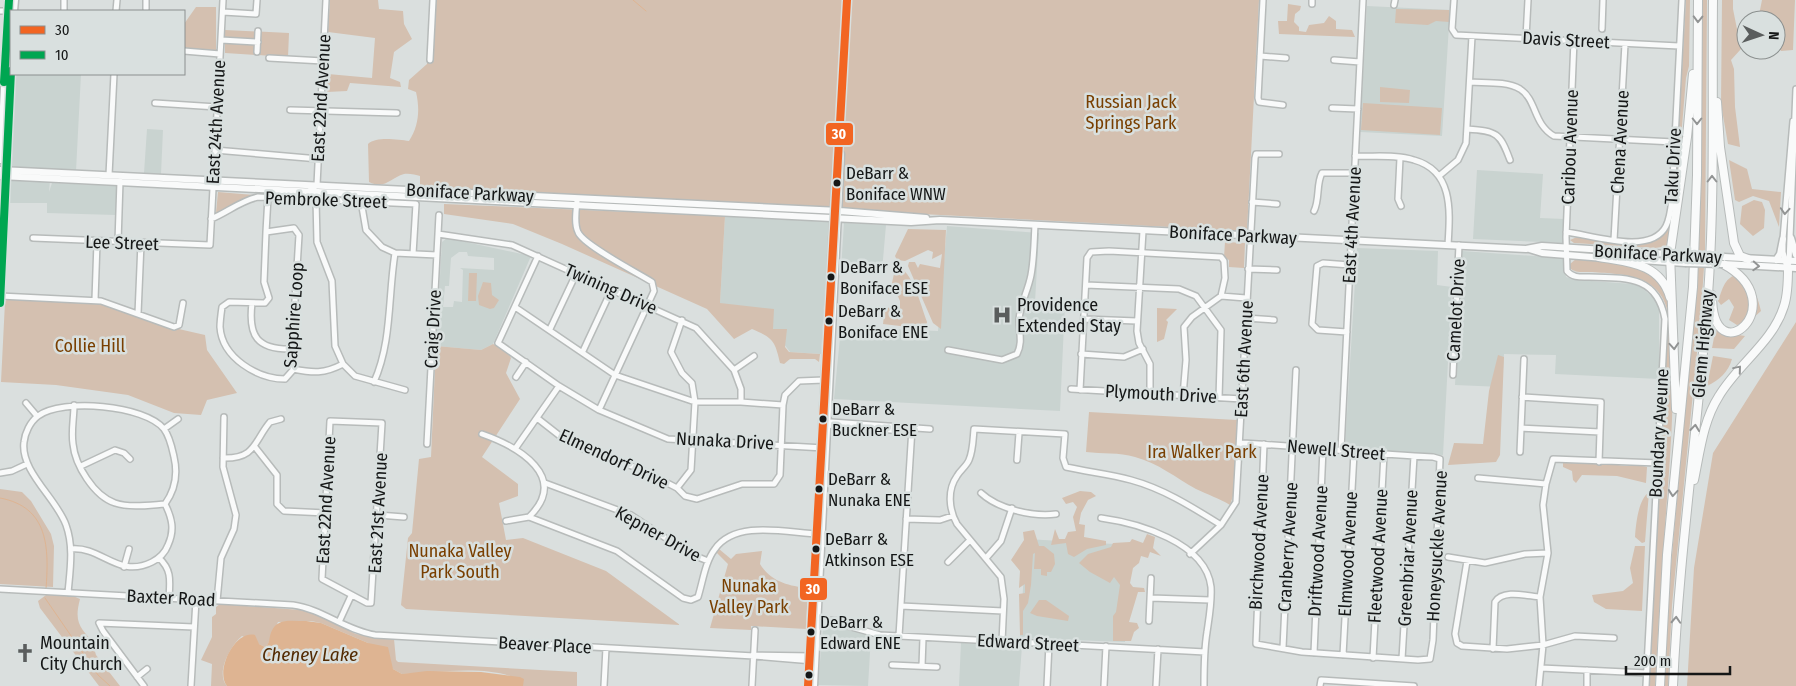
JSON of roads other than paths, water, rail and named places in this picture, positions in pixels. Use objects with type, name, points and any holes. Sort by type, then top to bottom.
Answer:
[{"type":"highway","name":"Glenn Highway","points":[[1660,686],[1667,555],[1694,277],[1697,175],[1698,0]]},
{"type":"highway","name":"Glenn Highway","points":[[1673,686],[1684,528],[1708,294],[1711,210],[1712,0]]},
{"type":"highway","points":[[1712,17],[1720,147],[1734,243],[1740,256],[1748,259]]},
{"type":"highway","points":[[1675,471],[1676,386],[1671,258],[1687,137],[1697,38]]},
{"type":"highway","points":[[1711,210],[1712,298],[1714,314],[1720,323],[1730,330],[1743,333],[1752,330]]},
{"type":"highway","points":[[1598,257],[1641,265],[1658,276],[1669,295],[1673,326]]},
{"type":"highway","points":[[1724,261],[1753,279]]},
{"type":"highway","points":[[1684,528],[1702,439],[1709,416],[1719,396],[1734,374],[1766,338],[1779,319],[1786,300],[1791,264]]},
{"type":"main road","points":[[814,686],[813,658],[824,448],[832,371],[847,0]]},
{"type":"main road","points":[[0,303],[4,92],[10,21]]},
{"type":"main road","points":[[0,160],[4,106],[10,75]]},
{"type":"main road","name":"Boniface Parkway","points":[[3,173],[109,175],[309,191],[837,215],[911,222],[940,220],[1459,245],[1526,249],[1542,253],[1566,251],[1791,264]]},
{"type":"main road","name":"Boniface Parkway","points":[[3,173],[120,181],[317,185],[577,202]]},
{"type":"main road","points":[[824,448],[822,434],[824,380],[837,215]]},
{"type":"main road","points":[[1791,238],[1796,255]]},
{"type":"main road","points":[[1776,260],[1780,254],[1783,239]]},
{"type":"main road","name":"Boniface Parkway","points":[[1566,251],[1598,257],[1671,258]]},
{"type":"main road","name":"Boniface Parkway","points":[[1724,261],[1748,259],[1776,260],[1791,264]]},
{"type":"main road","points":[[827,332],[830,338],[828,363],[832,371]]},
{"type":"main road","points":[[808,686],[813,658]]},
{"type":"street","points":[[146,0],[146,9]]},
{"type":"street","name":"East 24th Avenue","points":[[210,245],[223,0]]},
{"type":"street","points":[[223,12],[256,14],[257,0]]},
{"type":"street","name":"East 22nd Avenue","points":[[309,191],[317,185],[326,0]]},
{"type":"street","points":[[430,60],[433,0]]},
{"type":"street","points":[[1263,0],[1259,102],[1283,105]]},
{"type":"street","name":"East 4th Avenue","points":[[1341,450],[1363,0]]},
{"type":"street","name":"Davis Street","points":[[1454,0],[1453,33],[1472,36],[1679,46]]},
{"type":"street","points":[[1526,38],[1528,0]]},
{"type":"street","points":[[1602,29],[1603,0]]},
{"type":"street","name":"Taku Drive","points":[[1566,232],[1614,240],[1642,242],[1660,234],[1666,227],[1672,199],[1682,0]]},
{"type":"street","points":[[257,52],[258,32]]},
{"type":"street","points":[[1355,156],[1414,160],[1429,167],[1439,176],[1458,160],[1466,143],[1468,129],[1472,36]]},
{"type":"street","points":[[221,40],[258,42]]},
{"type":"street","name":"Caribou Avenue","points":[[1566,251],[1574,40]]},
{"type":"street","name":"Chena Avenue","points":[[1614,240],[1625,44]]},
{"type":"street","points":[[185,51],[220,54]]},
{"type":"street","points":[[1260,56],[1286,58]]},
{"type":"street","points":[[269,58],[323,61]]},
{"type":"street","points":[[1334,60],[1360,62]]},
{"type":"street","points":[[109,175],[114,75]]},
{"type":"street","points":[[1470,82],[1504,84],[1521,90],[1531,104],[1540,125],[1554,136],[1674,142]]},
{"type":"street","points":[[1791,264],[1796,89]]},
{"type":"street","points":[[1791,264],[1783,239],[1796,98]]},
{"type":"street","points":[[155,103],[217,107]]},
{"type":"street","points":[[1332,108],[1358,109]]},
{"type":"street","points":[[290,110],[397,112]]},
{"type":"street","points":[[1468,129],[1488,130],[1496,133],[1504,143],[1510,160]]},
{"type":"street","points":[[215,150],[319,159]]},
{"type":"street","name":"East 6th Avenue","points":[[1190,554],[1221,525],[1236,502],[1246,298],[1256,154],[1279,154]]},
{"type":"street","points":[[1400,158],[1398,199],[1400,206]]},
{"type":"street","points":[[1314,211],[1318,202],[1322,173],[1354,173]]},
{"type":"street","name":"Camelot Drive","points":[[1439,176],[1445,185],[1450,208],[1448,245]]},
{"type":"street","points":[[118,242],[120,181]]},
{"type":"street","name":"Pembroke Street","points":[[211,219],[226,213],[240,202],[258,197],[416,204],[413,254]]},
{"type":"street","name":"Sapphire Loop","points":[[266,232],[294,228],[300,236],[292,349],[293,370],[286,380],[254,372],[232,354],[220,328],[222,308],[229,302],[265,304],[269,298],[264,282],[266,232],[268,197]]},
{"type":"street","points":[[316,199],[317,242],[332,281],[335,346],[343,364],[355,376],[405,390]]},
{"type":"street","points":[[361,201],[366,230],[382,247],[394,253],[437,255]]},
{"type":"street","points":[[577,202],[576,226],[579,235],[590,244],[652,282],[654,291],[599,410]]},
{"type":"street","points":[[1252,202],[1276,204]]},
{"type":"street","name":"Craig Drive","points":[[427,444],[439,215]]},
{"type":"street","points":[[948,350],[1002,360],[1013,358],[1021,343],[1019,320],[1023,295],[1031,278],[1035,225]]},
{"type":"street","points":[[1143,231],[1137,322],[1138,336],[1150,364],[1150,394]]},
{"type":"street","name":"Twining Drive","points":[[438,234],[512,245],[611,291],[647,304],[682,320],[696,328],[734,370],[741,388],[741,402]]},
{"type":"street","name":"Lee Street","points":[[34,238],[210,245]]},
{"type":"street","points":[[95,300],[97,242]]},
{"type":"street","points":[[138,314],[141,243]]},
{"type":"street","name":"Camelot Drive","points":[[1453,375],[1459,245]]},
{"type":"street","name":"Boundary Aveune","points":[[1566,251],[1567,271],[1573,276],[1638,281],[1651,289],[1659,298],[1665,318],[1646,686]]},
{"type":"street","points":[[1080,390],[1087,258],[1091,252],[1223,258],[1226,278],[1222,296],[1192,317],[1184,327],[1186,360],[1183,396]]},
{"type":"street","points":[[374,382],[387,345],[390,281],[394,253]]},
{"type":"street","points":[[538,256],[514,307],[583,351],[615,375],[695,402],[741,402],[783,406]]},
{"type":"street","points":[[1347,332],[1318,330],[1312,324],[1317,266],[1323,264],[1350,265]]},
{"type":"street","points":[[1248,269],[1277,270]]},
{"type":"street","points":[[550,329],[576,274]]},
{"type":"street","points":[[1086,285],[1187,291],[1196,296],[1221,330],[1219,398]]},
{"type":"street","points":[[583,351],[611,291]]},
{"type":"street","points":[[0,296],[95,300],[177,326],[180,321],[183,303]]},
{"type":"street","points":[[1222,296],[1246,298]]},
{"type":"street","points":[[252,303],[250,322],[253,333],[259,341],[281,350],[292,349]]},
{"type":"street","name":"Nunaka Drive","points":[[514,307],[498,343],[559,386],[599,410],[668,439],[824,448]]},
{"type":"street","points":[[1246,318],[1274,320]]},
{"type":"street","points":[[1084,319],[1137,322]]},
{"type":"street","points":[[678,488],[690,470],[695,402],[692,383],[682,374],[671,352],[682,320]]},
{"type":"street","points":[[1081,354],[1124,357],[1143,349]]},
{"type":"street","points":[[734,370],[754,356]]},
{"type":"street","points":[[1520,452],[1524,359]]},
{"type":"street","points":[[516,377],[526,362]]},
{"type":"street","points":[[293,370],[328,372],[343,364]]},
{"type":"street","name":"Cranberry Avenue","points":[[1283,648],[1296,370]]},
{"type":"street","points":[[781,445],[783,406],[786,395],[799,381],[824,380],[828,424],[822,434]]},
{"type":"street","points":[[515,449],[559,386]]},
{"type":"street","name":"Plymouth Drive","points":[[1071,389],[1242,398]]},
{"type":"street","points":[[1522,397],[1601,402],[1599,462]]},
{"type":"street","points":[[26,402],[37,416]]},
{"type":"street","points":[[74,405],[72,442],[75,456],[87,480],[102,497],[117,504],[165,504]]},
{"type":"street","points":[[68,593],[71,549],[62,517],[27,464],[24,442],[29,428],[37,416],[53,409],[74,405],[129,410],[147,417],[164,429],[171,444],[175,463],[175,482],[172,495],[165,504]]},
{"type":"street","points":[[217,601],[221,558],[234,529],[236,515],[233,499],[225,480],[223,458],[224,417]]},
{"type":"street","name":"Elmendorf Drive","points":[[537,418],[560,436],[584,449],[640,469],[678,488],[685,496],[696,499],[720,489],[742,484],[774,484],[778,479],[781,445]]},
{"type":"street","points":[[223,458],[238,457],[255,447],[270,422],[281,419]]},
{"type":"street","points":[[164,429],[178,420]]},
{"type":"street","name":"East 22nd Avenue","points":[[330,421],[322,579],[352,596]]},
{"type":"street","name":"East 21st Avenue","points":[[330,421],[382,423],[372,603],[367,603],[352,596]]},
{"type":"street","points":[[828,424],[903,431],[912,428],[930,429]]},
{"type":"street","points":[[899,636],[912,428]]},
{"type":"street","points":[[1521,428],[1600,432]]},
{"type":"street","points":[[1002,642],[1003,584],[997,570],[970,540],[952,516],[952,488],[957,474],[970,458],[974,430],[1065,434],[1063,458],[1066,467],[1116,476],[1153,487],[1182,501],[1221,525]]},
{"type":"street","points":[[1017,460],[1019,433]]},
{"type":"street","points":[[482,434],[515,449],[540,470],[545,483],[542,502],[529,517]]},
{"type":"street","name":"Newell Street","points":[[1240,443],[1341,450],[1354,453],[1433,456]]},
{"type":"street","name":"Birchwood Avenue","points":[[1264,444],[1255,639],[1258,646],[1283,648]]},
{"type":"street","points":[[255,447],[277,475],[277,504],[279,508],[284,511],[326,513]]},
{"type":"street","points":[[81,466],[116,450],[124,453],[130,459]]},
{"type":"street","name":"Driftwood Avenue","points":[[1314,653],[1323,450]]},
{"type":"street","name":"Elmwood Avenue","points":[[1343,656],[1354,453]]},
{"type":"street","name":"Fleetwood Avenue","points":[[1373,658],[1384,454]]},
{"type":"street","name":"Greenbriar Avenue","points":[[1402,659],[1414,456]]},
{"type":"street","name":"Honeysuckle Avenue","points":[[1402,659],[1428,660],[1431,657],[1442,465],[1440,459],[1433,456]]},
{"type":"street","points":[[1539,686],[1543,645],[1540,597],[1548,554],[1543,516],[1546,484],[1553,459],[1658,463]]},
{"type":"street","points":[[0,473],[12,471],[27,464]]},
{"type":"street","points":[[1478,478],[1546,484]]},
{"type":"street","name":"Kepner Drive","points":[[545,483],[631,516],[688,554],[708,561]]},
{"type":"street","points":[[981,493],[994,502],[1032,514],[1056,514]]},
{"type":"street","points":[[71,549],[90,551],[124,567],[148,564],[159,558],[166,551],[173,530],[171,516],[165,504]]},
{"type":"street","points":[[987,558],[1001,541],[1012,508]]},
{"type":"street","points":[[378,516],[404,517]]},
{"type":"street","points":[[906,520],[940,520],[952,516]]},
{"type":"street","points":[[506,521],[529,517],[617,551],[687,600],[698,596],[708,561],[715,548],[724,539],[738,532],[752,530],[820,534]]},
{"type":"street","points":[[1101,518],[1130,523],[1156,532],[1190,554],[1207,574],[1211,588],[1204,686]]},
{"type":"street","points":[[948,562],[970,540]]},
{"type":"street","points":[[124,567],[129,549]]},
{"type":"street","points":[[1448,557],[1493,563],[1525,554],[1548,554]]},
{"type":"street","points":[[159,558],[168,566],[170,576],[169,598]]},
{"type":"street","points":[[1467,561],[1461,590],[1456,639],[1462,646],[1493,649],[1543,645],[1575,636],[1614,638]]},
{"type":"street","points":[[1149,621],[1151,578]]},
{"type":"street","name":"Baxter Road","points":[[0,590],[300,606],[338,622]]},
{"type":"street","points":[[1493,649],[1495,602],[1498,598],[1507,595],[1540,597]]},
{"type":"street","points":[[338,622],[352,596]]},
{"type":"street","points":[[1151,598],[1210,600]]},
{"type":"street","points":[[191,686],[196,600]]},
{"type":"street","points":[[901,606],[1003,611]]},
{"type":"street","name":"Edward Street","points":[[815,621],[853,627],[872,634],[1205,652]]},
{"type":"street","name":"Beaver Place","points":[[338,622],[375,636],[813,658]]},
{"type":"street","points":[[144,686],[103,632],[99,623],[194,627]]},
{"type":"street","points":[[752,686],[755,630]]},
{"type":"street","points":[[922,666],[923,638]]},
{"type":"street","points":[[1047,686],[1049,644]]},
{"type":"street","points":[[1104,686],[1106,646]]},
{"type":"street","points":[[604,686],[606,648]]},
{"type":"street","points":[[1283,648],[1343,656],[1402,659]]},
{"type":"street","points":[[1156,686],[1158,649]]},
{"type":"street","points":[[892,665],[937,667]]},
{"type":"street","points":[[1540,668],[1647,673]]},
{"type":"street","points":[[138,677],[147,669]]},
{"type":"street","points":[[1587,686],[1588,670]]},
{"type":"street","points":[[1320,686],[1321,680],[1414,686]]},
{"type":"water","name":"Cheney Lake","points":[[284,621],[321,623],[368,643],[388,647],[393,669],[402,674],[427,671],[481,672],[520,677],[524,679],[523,686],[227,686],[223,671],[225,662],[234,645],[240,639],[247,635],[255,635],[259,644],[265,647],[269,642],[272,630],[279,623]]},
{"type":"waterway","points":[[633,0],[646,11]]},
{"type":"waterway","points":[[0,498],[16,503],[28,510],[37,520],[46,545],[46,589]]},
{"type":"waterway","points":[[45,598],[98,675],[110,686]]},
{"type":"place","name":"DeBarr & Boniface WNW","points":[[837,183]]},
{"type":"place","name":"DeBarr & Boniface ESE","points":[[831,277]]},
{"type":"place","name":"Providence Extended Stay","points":[[1002,315]]},
{"type":"place","name":"DeBarr & Boniface ENE","points":[[829,321]]},
{"type":"place","name":"DeBarr & Buckner ESE","points":[[823,419]]},
{"type":"place","name":"DeBarr & Nunaka ENE","points":[[819,489]]},
{"type":"place","name":"DeBarr & Atkinson ESE","points":[[816,549]]},
{"type":"place","name":"DeBarr & Edward ENE","points":[[811,632]]},
{"type":"place","name":"Mountain City Church","points":[[25,653]]},
{"type":"park label","name":"Russian Jack Springs Park","points":[[1131,112]]},
{"type":"park label","name":"Collie Hill","points":[[90,346]]},
{"type":"park label","name":"Ira Walker Park","points":[[1202,452]]},
{"type":"park label","name":"Nunaka Valley Park South","points":[[460,561]]},
{"type":"park label","name":"Nunaka Valley Park","points":[[749,596]]}]
